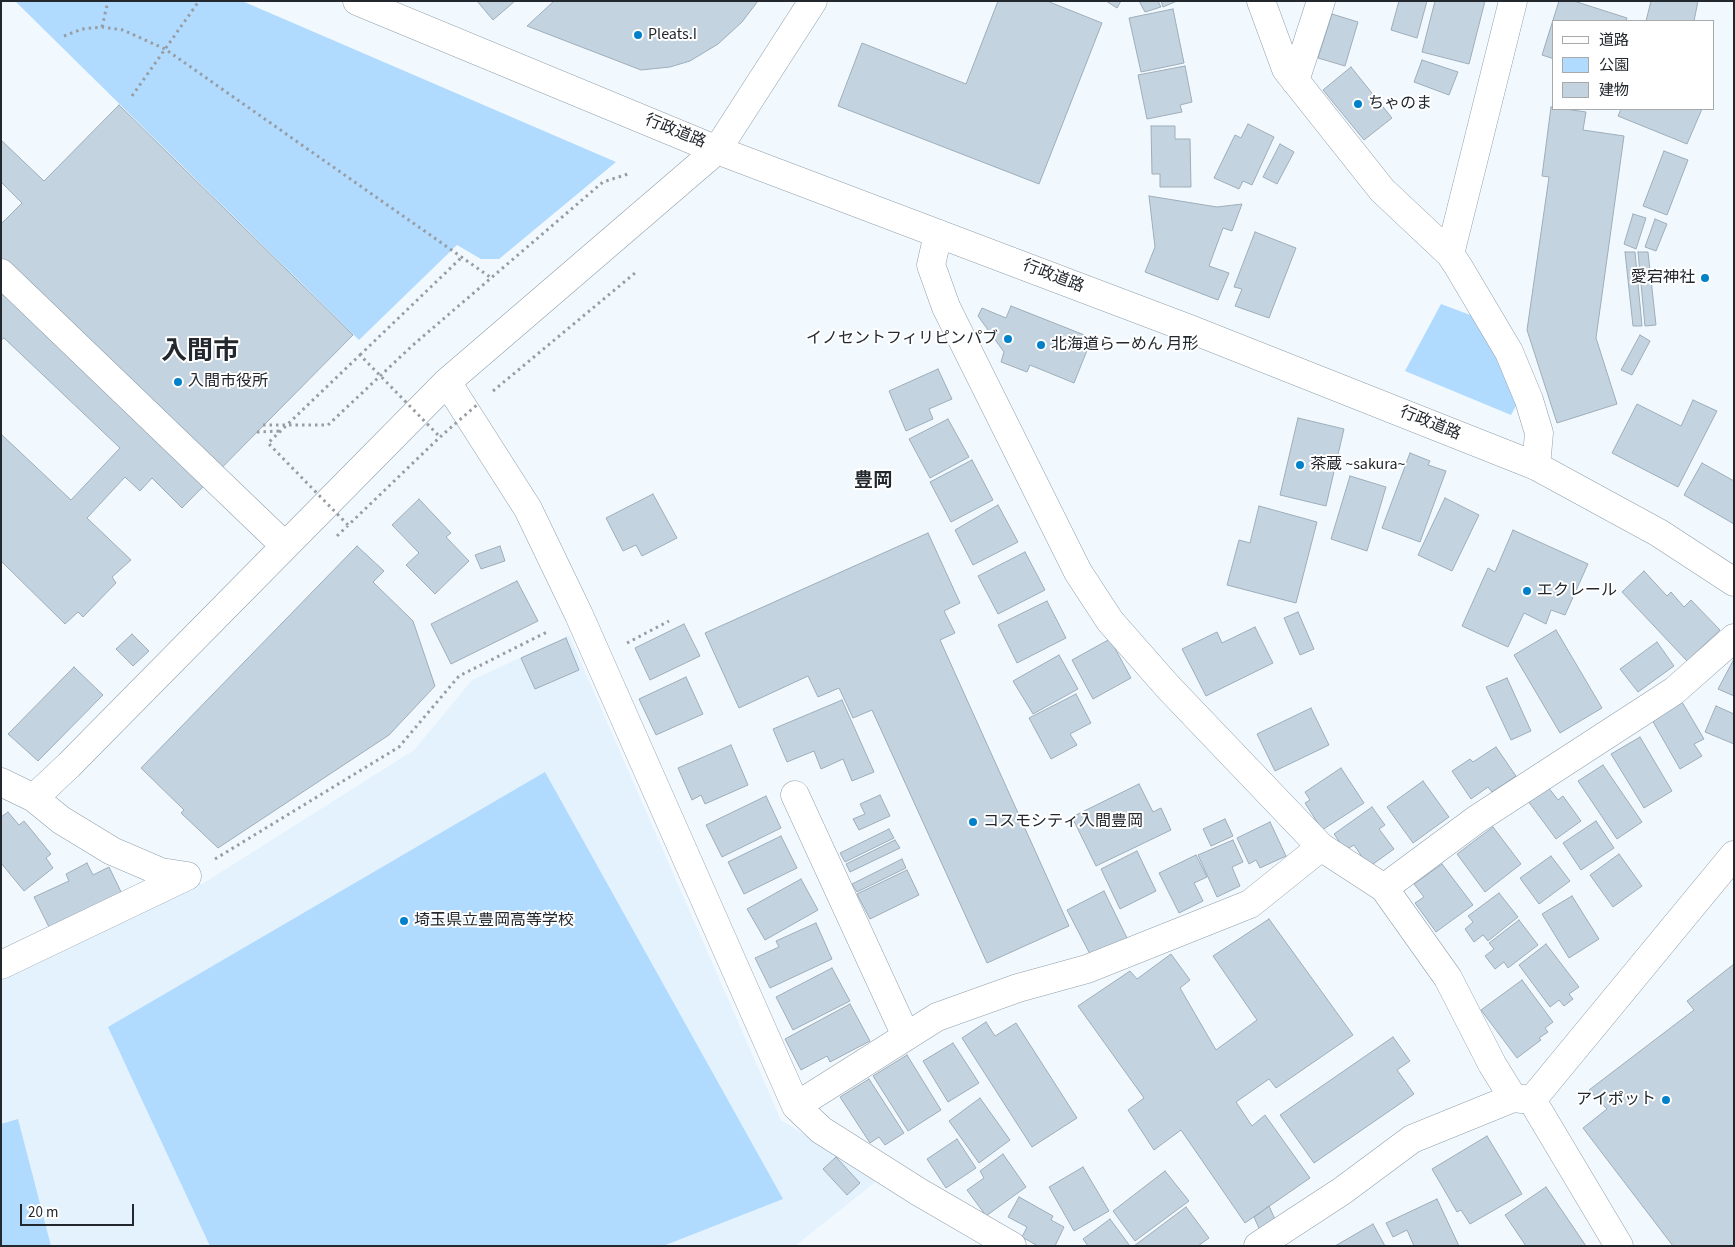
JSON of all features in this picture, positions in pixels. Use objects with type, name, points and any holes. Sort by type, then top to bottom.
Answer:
[{"type":"main road","name":"行政道路","points":[[357,1],[717,150],[1190,329],[1536,466],[1659,533],[1734,582]]},
{"type":"main road","points":[[34,798],[447,382],[717,150],[813,1]]},
{"type":"main road","points":[[1260,1],[1286,69],[1382,190],[1450,254],[1509,352],[1529,400],[1539,433],[1536,466]]},
{"type":"main road","points":[[1295,81],[1321,1]]},
{"type":"main road","points":[[1450,254],[1513,1]]},
{"type":"main road","points":[[938,234],[931,265],[946,307],[1078,572],[1110,622],[1149,666],[1321,846],[1384,888],[1448,978],[1492,1064],[1523,1099],[1619,1246]]},
{"type":"main road","points":[[1,273],[285,546]]},
{"type":"main road","points":[[447,382],[528,509],[598,657],[796,1106],[821,1130],[919,1192],[1012,1246]]},
{"type":"main road","points":[[1384,888],[1477,819],[1674,691],[1734,638]]},
{"type":"main road","points":[[1,782],[34,798],[61,820],[112,851],[161,872],[187,876]]},
{"type":"main road","points":[[795,795],[906,1036]]},
{"type":"main road","points":[[796,1106],[937,1017],[1018,988],[1087,969],[1250,904],[1321,846]]},
{"type":"main road","points":[[1258,1246],[1342,1191],[1412,1139],[1523,1099],[1734,855]]},
{"type":"main road","points":[[1,965],[187,876]]},
{"type":"path","points":[[102,27],[108,1]]},
{"type":"path","points":[[132,96],[198,1]]},
{"type":"path","points":[[64,36],[82,29],[102,27],[123,30],[165,49],[490,277]]},
{"type":"path","points":[[263,425],[328,425],[413,345],[603,182],[631,173]]},
{"type":"path","points":[[348,525],[268,444],[462,257]]},
{"type":"path","points":[[337,536],[440,437],[635,273]]},
{"type":"path","points":[[360,355],[440,437]]},
{"type":"path","points":[[256,432],[281,430]]},
{"type":"path","points":[[187,876],[399,748],[459,676],[579,615]]},
{"type":"path","points":[[598,657],[669,621]]},
{"type":"shaded area","name":"埼玉県立豊岡高等学校","points":[[569,635],[781,1120],[878,1180],[795,1246],[1,1246],[1,975],[191,883],[202,884],[414,750],[472,680]]},
{"type":"green space","points":[[15,1],[242,1],[616,162],[499,259],[481,259],[457,245],[359,340]]},
{"type":"green space","points":[[1441,304],[1473,316],[1498,357],[1517,404],[1511,415],[1405,371]]},
{"type":"green space","name":"埼玉県立豊岡高等学校","points":[[545,772],[783,1199],[663,1246],[210,1246],[108,1027]]},
{"type":"green space","points":[[18,1119],[51,1246],[1,1246],[1,1124]]},
{"type":"building","points":[[477,1],[515,1],[493,20]]},
{"type":"building","name":"Pleats.I","points":[[554,1],[758,1],[742,22],[718,44],[690,61],[670,67],[641,70],[527,26]]},
{"type":"building","points":[[998,1],[1047,1],[1102,23],[1039,184],[838,106],[862,43],[966,84]]},
{"type":"building","points":[[1106,1],[1121,1],[1117,8]]},
{"type":"building","points":[[1139,1],[1158,1],[1161,7],[1145,12]]},
{"type":"building","points":[[1161,1],[1177,1],[1163,7]]},
{"type":"building","points":[[1399,1],[1427,1],[1417,38],[1391,30]]},
{"type":"building","points":[[1435,1],[1485,1],[1469,64],[1422,52]]},
{"type":"building","points":[[1559,1],[1574,1],[1627,18],[1626,20],[1553,20]]},
{"type":"building","points":[[1651,1],[1698,1],[1694,20],[1646,20]]},
{"type":"building","points":[[1173,9],[1184,63],[1141,72],[1129,18]]},
{"type":"building","points":[[1332,14],[1358,22],[1345,66],[1318,58]]},
{"type":"building","points":[[1552,23],[1552,58],[1542,55]]},
{"type":"building","points":[[1422,60],[1458,72],[1449,95],[1414,82]]},
{"type":"building","points":[[1185,66],[1192,102],[1180,105],[1182,112],[1147,119],[1138,75]]},
{"type":"building","name":"ちゃのま","points":[[1351,67],[1392,118],[1364,140],[1323,90]]},
{"type":"building","name":"入間市役所","points":[[119,105],[353,335],[182,508],[152,478],[140,491],[125,477],[87,518],[131,560],[112,577],[116,583],[83,617],[78,612],[65,624],[1,561],[1,434],[71,500],[120,448],[4,338],[1,340],[1,224],[22,203],[1,182],[1,140],[44,181]]},
{"type":"building","points":[[1551,107],[1552,110],[1586,112],[1583,130],[1624,136],[1596,338],[1617,404],[1557,423],[1527,330],[1549,177],[1542,176]]},
{"type":"building","points":[[1621,110],[1702,110],[1687,144],[1618,116]]},
{"type":"building","points":[[1248,124],[1274,137],[1252,185],[1243,181],[1239,189],[1214,178],[1235,135],[1241,138]]},
{"type":"building","points":[[1151,126],[1175,126],[1175,139],[1190,139],[1191,187],[1160,187],[1160,174],[1152,174]]},
{"type":"building","points":[[1280,144],[1294,152],[1277,184],[1263,177]]},
{"type":"building","points":[[1664,151],[1688,160],[1667,215],[1643,206]]},
{"type":"building","points":[[1149,196],[1217,207],[1242,204],[1232,231],[1223,228],[1209,266],[1229,273],[1218,300],[1145,272],[1155,247]]},
{"type":"building","points":[[1633,214],[1646,218],[1636,249],[1624,244]]},
{"type":"building","points":[[1655,219],[1667,224],[1656,251],[1645,247]]},
{"type":"building","points":[[1255,232],[1296,248],[1269,318],[1235,306],[1242,289],[1234,287]]},
{"type":"building","points":[[1625,252],[1635,252],[1642,326],[1633,326]]},
{"type":"building","points":[[1638,252],[1648,252],[1656,325],[1645,326]]},
{"type":"building","points":[[1011,306],[1092,338],[1074,383],[1030,365],[1027,372],[1001,362],[1004,352],[978,316],[982,308],[1006,318]]},
{"type":"building","points":[[1640,335],[1650,341],[1632,375],[1621,370]]},
{"type":"building","points":[[938,369],[952,399],[929,409],[933,419],[906,431],[889,391]]},
{"type":"building","points":[[1693,400],[1717,411],[1678,487],[1612,453],[1637,404],[1681,426]]},
{"type":"building","points":[[1298,418],[1344,429],[1326,506],[1280,495]]},
{"type":"building","points":[[948,419],[969,457],[930,478],[909,439]]},
{"type":"building","points":[[1410,453],[1430,461],[1428,465],[1446,471],[1420,542],[1382,528]]},
{"type":"building","points":[[972,460],[993,500],[951,522],[930,482]]},
{"type":"building","points":[[1702,463],[1734,481],[1734,524],[1684,495]]},
{"type":"building","points":[[1350,476],[1386,487],[1367,551],[1331,539]]},
{"type":"building","points":[[653,494],[677,538],[642,556],[636,545],[623,551],[606,518]]},
{"type":"building","points":[[1445,498],[1479,515],[1452,571],[1418,555]]},
{"type":"building","points":[[419,499],[451,533],[446,537],[469,561],[435,594],[406,565],[419,553],[392,525]]},
{"type":"building","points":[[998,505],[1018,542],[973,565],[955,530]]},
{"type":"building","points":[[1259,506],[1317,522],[1296,603],[1227,585],[1239,540],[1250,543]]},
{"type":"building","name":"エクレール","points":[[1513,530],[1588,564],[1565,615],[1551,610],[1546,624],[1524,613],[1508,647],[1462,626],[1488,568],[1495,572]]},
{"type":"building","name":"コスモシティ入間豊岡","points":[[928,533],[960,603],[944,611],[955,633],[940,640],[1069,926],[987,963],[872,710],[853,718],[839,688],[818,697],[808,676],[739,708],[705,633]]},
{"type":"building","points":[[357,546],[384,571],[373,582],[413,621],[435,686],[389,735],[218,848],[181,813],[184,810],[141,768]]},
{"type":"building","points":[[500,546],[505,561],[481,569],[475,555]]},
{"type":"building","points":[[1025,552],[1045,590],[998,614],[978,576]]},
{"type":"building","points":[[1644,571],[1667,596],[1671,592],[1684,607],[1691,600],[1720,630],[1687,661],[1622,592]]},
{"type":"building","points":[[517,581],[538,621],[451,664],[431,624]]},
{"type":"building","points":[[1047,601],[1066,638],[1017,663],[998,625]]},
{"type":"building","points":[[1298,612],[1314,649],[1300,655],[1284,618]]},
{"type":"building","points":[[684,624],[700,656],[650,680],[635,648]]},
{"type":"building","points":[[1255,627],[1273,663],[1206,696],[1182,649],[1217,632],[1222,643]]},
{"type":"building","points":[[1556,630],[1602,708],[1560,733],[1514,655]]},
{"type":"building","points":[[132,634],[149,651],[133,666],[116,649]]},
{"type":"building","points":[[566,638],[579,670],[535,689],[521,658]]},
{"type":"building","points":[[1110,639],[1131,678],[1093,699],[1072,660]]},
{"type":"building","points":[[1657,642],[1674,666],[1638,692],[1620,669]]},
{"type":"building","points":[[1059,655],[1078,689],[1033,714],[1013,681]]},
{"type":"building","points":[[1734,659],[1734,696],[1718,689]]},
{"type":"building","points":[[74,667],[103,695],[38,761],[8,734]]},
{"type":"building","points":[[686,677],[703,714],[656,735],[639,699]]},
{"type":"building","points":[[1507,678],[1531,731],[1511,740],[1486,687]]},
{"type":"building","points":[[1076,694],[1091,723],[1070,734],[1077,745],[1051,759],[1029,718]]},
{"type":"building","points":[[842,700],[874,772],[852,781],[843,759],[821,769],[814,751],[787,762],[773,729]]},
{"type":"building","points":[[1682,702],[1704,739],[1694,744],[1702,756],[1680,769],[1652,720]]},
{"type":"building","points":[[1716,706],[1734,714],[1734,744],[1705,732]]},
{"type":"building","points":[[1311,708],[1329,745],[1275,771],[1257,734]]},
{"type":"building","points":[[1640,737],[1672,791],[1644,808],[1611,754]]},
{"type":"building","points":[[731,745],[748,785],[705,804],[701,795],[692,800],[678,768]]},
{"type":"building","points":[[1496,747],[1516,776],[1492,792],[1488,787],[1471,799],[1452,771],[1470,759],[1473,762]]},
{"type":"building","points":[[1603,765],[1642,822],[1617,839],[1578,781]]},
{"type":"building","points":[[1341,768],[1364,803],[1322,830],[1305,803],[1310,800],[1305,792]]},
{"type":"building","points":[[1423,781],[1449,817],[1413,843],[1387,807]]},
{"type":"building","points":[[1139,784],[1153,812],[1161,808],[1171,830],[1096,866],[1072,817]]},
{"type":"building","points":[[1548,787],[1558,800],[1563,796],[1581,821],[1556,839],[1528,801]]},
{"type":"building","points":[[880,795],[890,816],[859,830],[853,819],[865,814],[860,804]]},
{"type":"building","points":[[766,796],[781,828],[722,857],[706,825]]},
{"type":"building","points":[[1372,807],[1385,825],[1379,829],[1394,849],[1369,867],[1354,845],[1345,850],[1334,834]]},
{"type":"building","points":[[8,812],[19,825],[24,821],[51,854],[46,858],[53,868],[24,891],[1,863],[1,817]]},
{"type":"building","points":[[1225,819],[1233,836],[1211,846],[1203,829]]},
{"type":"building","points":[[1596,821],[1614,848],[1581,870],[1563,843]]},
{"type":"building","points":[[1270,822],[1286,856],[1260,868],[1256,860],[1249,864],[1237,838]]},
{"type":"building","points":[[1493,827],[1521,864],[1485,892],[1457,854]]},
{"type":"building","points":[[889,829],[894,838],[845,862],[840,853]]},
{"type":"building","points":[[781,836],[797,868],[744,894],[728,862]]},
{"type":"building","points":[[895,840],[900,848],[850,872],[846,864]]},
{"type":"building","points":[[1233,840],[1243,862],[1232,867],[1240,886],[1217,897],[1198,855]]},
{"type":"building","points":[[1137,851],[1156,891],[1120,909],[1101,869]]},
{"type":"building","points":[[1619,854],[1642,886],[1613,907],[1590,875]]},
{"type":"building","points":[[1196,855],[1207,877],[1194,883],[1203,901],[1179,913],[1159,873]]},
{"type":"building","points":[[1551,856],[1570,881],[1539,904],[1520,878]]},
{"type":"building","points":[[902,859],[906,868],[857,892],[852,884]]},
{"type":"building","points":[[87,863],[93,875],[109,867],[124,898],[52,933],[34,897],[69,881],[66,874]]},
{"type":"building","points":[[1442,864],[1473,905],[1436,932],[1415,903],[1424,897],[1414,884]]},
{"type":"building","points":[[907,870],[919,895],[870,919],[857,894]]},
{"type":"building","points":[[801,879],[818,910],[765,940],[747,909]]},
{"type":"building","points":[[1104,891],[1127,938],[1091,956],[1067,910]]},
{"type":"building","points":[[1499,893],[1518,917],[1488,941],[1483,935],[1474,942],[1465,929],[1473,922],[1468,916]]},
{"type":"building","points":[[1572,896],[1599,939],[1569,958],[1542,914]]},
{"type":"building","points":[[1269,919],[1353,1035],[1276,1088],[1269,1079],[1236,1102],[1252,1126],[1265,1115],[1310,1178],[1245,1223],[1181,1130],[1154,1150],[1128,1110],[1144,1098],[1078,1006],[1130,971],[1137,979],[1171,954],[1190,980],[1180,988],[1216,1050],[1257,1020],[1213,956]]},
{"type":"building","points":[[1519,920],[1538,945],[1508,968],[1504,962],[1495,969],[1485,956],[1494,949],[1489,943]]},
{"type":"building","points":[[816,923],[832,959],[770,988],[755,958],[779,947],[776,941]]},
{"type":"building","points":[[1546,944],[1579,987],[1569,994],[1573,999],[1564,1006],[1559,1000],[1550,1007],[1519,965]]},
{"type":"building","name":"アイポット","points":[[1734,964],[1734,1246],[1673,1246],[1583,1128],[1607,1109],[1589,1090],[1694,1010],[1687,1001]]},
{"type":"building","points":[[832,968],[850,1001],[793,1030],[776,997]]},
{"type":"building","points":[[1522,980],[1553,1022],[1545,1028],[1548,1032],[1539,1038],[1541,1040],[1517,1058],[1481,1010]]},
{"type":"building","points":[[850,1004],[870,1041],[830,1062],[827,1056],[801,1070],[785,1039]]},
{"type":"building","points":[[986,1022],[995,1036],[1016,1023],[1077,1118],[1032,1147],[962,1038]]},
{"type":"building","points":[[1393,1037],[1410,1061],[1397,1070],[1414,1094],[1314,1163],[1280,1115]]},
{"type":"building","points":[[953,1043],[979,1083],[948,1102],[923,1061]]},
{"type":"building","points":[[907,1055],[941,1110],[908,1131],[873,1076]]},
{"type":"building","points":[[869,1079],[904,1133],[885,1145],[879,1137],[870,1143],[840,1097]]},
{"type":"building","points":[[980,1098],[1010,1140],[979,1163],[949,1121]]},
{"type":"building","points":[[1487,1136],[1522,1194],[1470,1224],[1461,1210],[1457,1212],[1432,1169]]},
{"type":"building","points":[[957,1139],[976,1168],[946,1188],[927,1159]]},
{"type":"building","points":[[1003,1154],[1026,1187],[986,1216],[967,1190],[984,1178],[980,1171]]},
{"type":"building","points":[[836,1157],[860,1183],[847,1195],[823,1169]]},
{"type":"building","points":[[1083,1167],[1109,1211],[1074,1231],[1049,1187]]},
{"type":"building","points":[[1165,1171],[1189,1201],[1135,1241],[1113,1211]]},
{"type":"building","points":[[1546,1187],[1586,1246],[1526,1246],[1505,1215]]},
{"type":"building","points":[[1019,1197],[1053,1216],[1051,1220],[1064,1227],[1055,1246],[1038,1246],[1022,1237],[1027,1227],[1008,1217]]},
{"type":"building","points":[[1437,1199],[1459,1246],[1414,1246],[1407,1230],[1393,1237],[1386,1223]]},
{"type":"building","points":[[1269,1206],[1287,1246],[1267,1246],[1254,1217]]},
{"type":"building","points":[[1186,1207],[1209,1238],[1198,1246],[1134,1246]]},
{"type":"building","points":[[1110,1219],[1130,1246],[1088,1246],[1083,1239]]},
{"type":"building","points":[[1373,1224],[1385,1246],[1335,1246]]},
{"type":"place","name":"Pleats.I","points":[[638,35]]},
{"type":"place","name":"ちゃのま","points":[[1358,104]]},
{"type":"place","name":"愛宕神社","points":[[1705,278]]},
{"type":"place","name":"イノセントフィリピンパブ","points":[[1008,339]]},
{"type":"place","name":"北海道らーめん 月形","points":[[1041,345]]},
{"type":"place","name":"入間市役所","points":[[178,382]]},
{"type":"place","name":"茶蔵 ~sakura~","points":[[1300,465]]},
{"type":"place","name":"エクレール","points":[[1527,591]]},
{"type":"place","name":"コスモシティ入間豊岡","points":[[973,822]]},
{"type":"place","name":"埼玉県立豊岡高等学校","points":[[404,921]]},
{"type":"place","name":"アイポット","points":[[1666,1100]]},
{"type":"district","name":"入間市","points":[[200,353]]},
{"type":"district","name":"豊岡","points":[[873,482]]}]
